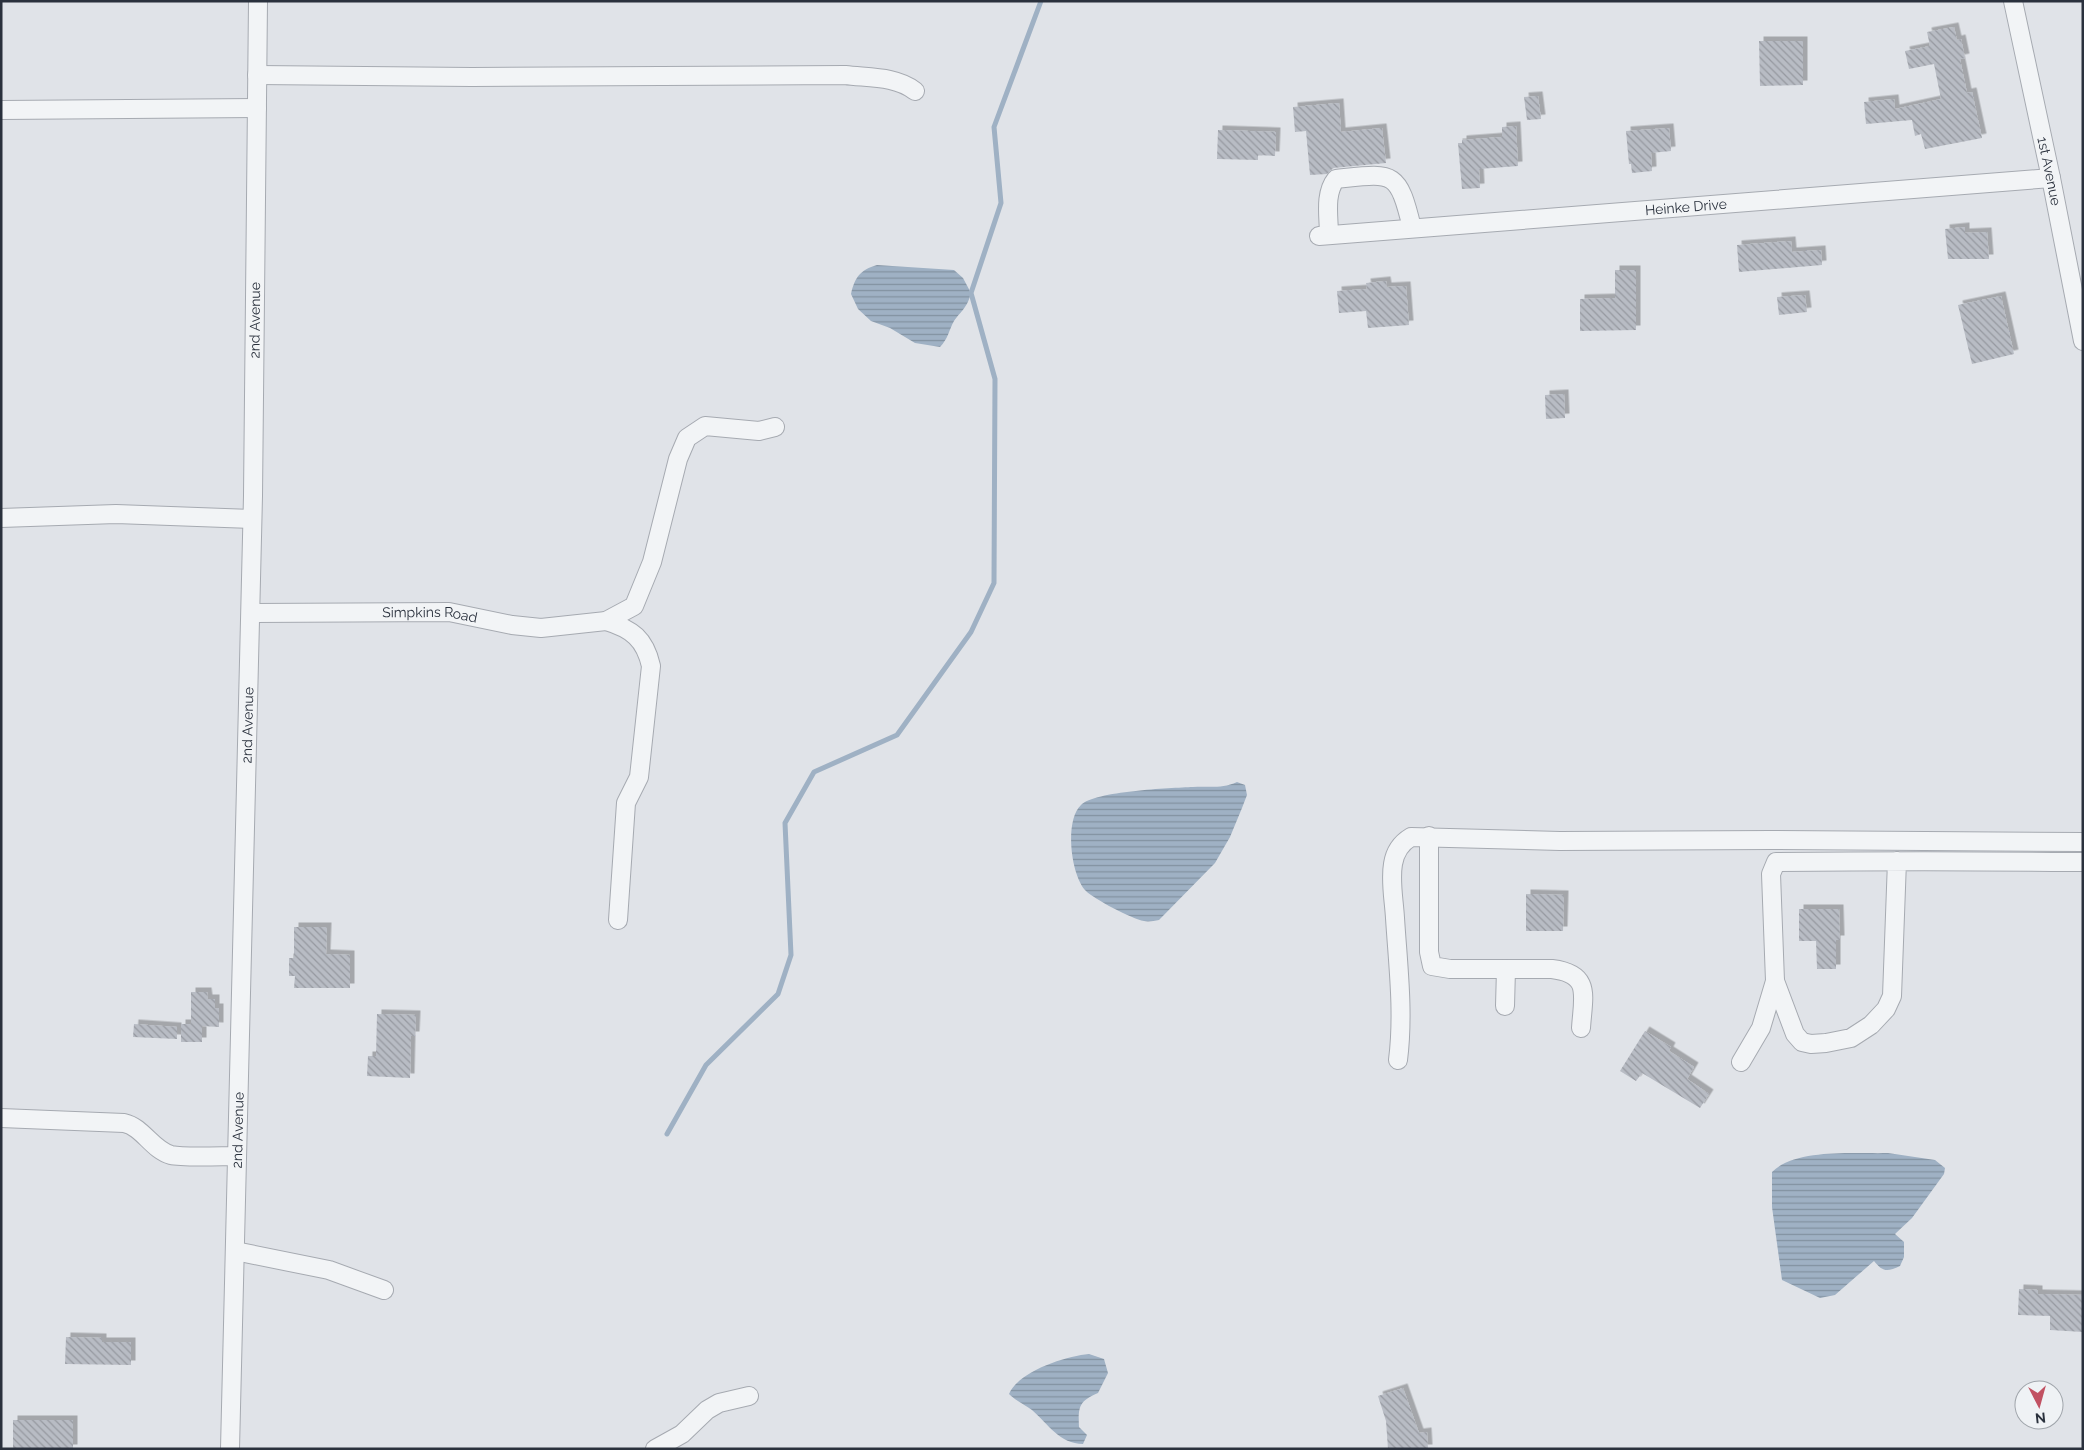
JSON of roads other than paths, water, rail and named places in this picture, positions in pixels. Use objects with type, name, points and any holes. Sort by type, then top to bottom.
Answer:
[{"type":"street","name":"2nd Avenue","points":[[230,1449],[251,613],[258,1]]},
{"type":"street","name":"1st Avenue","points":[[2013,1],[2051,178],[2083,341]]},
{"type":"street","points":[[258,75],[482,77],[845,75],[896,81],[906,84],[915,91]]},
{"type":"street","points":[[1,110],[257,108]]},
{"type":"street","name":"Heinke Drive","points":[[1412,228],[1406,204],[1396,183],[1389,177],[1378,175],[1336,179],[1331,185],[1324,235],[2051,178]]},
{"type":"street","points":[[606,621],[634,606],[652,562],[678,459],[687,438],[705,426],[759,431],[776,428]]},
{"type":"street","points":[[1,518],[116,514],[252,520]]},
{"type":"street","name":"Simpkins Road","points":[[251,613],[449,612],[512,625],[541,628],[606,621]]},
{"type":"street","points":[[606,621],[622,626],[635,634],[647,648],[651,666],[639,777],[626,802],[618,920]]},
{"type":"street","points":[[1429,836],[1429,952],[1432,966],[1450,969],[1552,969],[1576,975],[1583,994],[1581,1028]]},
{"type":"street","points":[[1398,1060],[1401,1033],[1393,861],[1402,842],[1411,837],[1560,841],[2083,842]]},
{"type":"street","points":[[1897,861],[1892,996],[1886,1009],[1871,1025],[1851,1038],[1826,1043],[1811,1044],[1802,1042],[1795,1034],[1775,981],[1770,874],[1776,862],[1897,861],[2083,862]]},
{"type":"street","points":[[1505,1006],[1506,969]]},
{"type":"street","points":[[1741,1062],[1761,1028],[1775,981]]},
{"type":"street","points":[[1,1118],[124,1123],[134,1126],[148,1139],[171,1155],[237,1156]]},
{"type":"street","points":[[235,1250],[329,1270],[384,1290]]},
{"type":"street","points":[[655,1449],[682,1434],[713,1406],[749,1396]]},
{"type":"water","points":[[877,265],[954,270],[963,278],[971,293],[968,302],[954,321],[947,338],[940,347],[915,343],[890,328],[871,321],[858,309],[851,294],[854,283],[862,272]]},
{"type":"water","points":[[1237,782],[1245,785],[1247,795],[1230,837],[1215,863],[1159,920],[1144,921],[1122,913],[1090,895],[1081,884],[1073,861],[1071,835],[1072,823],[1081,805],[1101,796],[1117,793],[1168,788],[1221,786]]},
{"type":"water","points":[[1843,1153],[1888,1153],[1935,1160],[1945,1168],[1944,1174],[1912,1218],[1895,1234],[1904,1242],[1904,1257],[1900,1266],[1886,1270],[1874,1261],[1835,1295],[1820,1298],[1782,1280],[1772,1207],[1772,1172],[1783,1164],[1811,1156]]},
{"type":"water","points":[[1089,1354],[1104,1359],[1108,1373],[1098,1393],[1081,1405],[1079,1427],[1087,1435],[1083,1444],[1068,1441],[1061,1437],[1032,1410],[1009,1394],[1022,1378],[1044,1366],[1056,1361]]},
{"type":"waterway","points":[[667,1134],[706,1065],[778,994],[791,955],[785,823],[814,772],[897,735],[971,632],[994,583],[995,379],[971,293],[1001,203],[994,127],[1041,1]]}]
